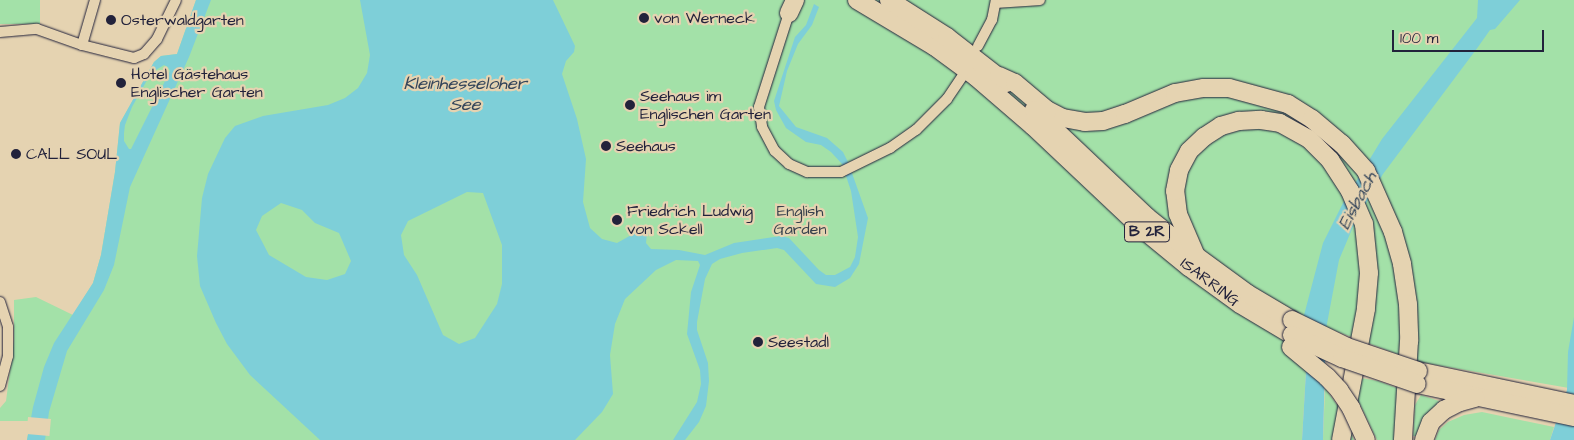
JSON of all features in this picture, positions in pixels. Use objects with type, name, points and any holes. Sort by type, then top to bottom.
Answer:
[{"type":"highway","name":"ISARRING","points":[[857,0],[918,35],[976,77],[1033,126],[1146,232],[1217,289],[1273,325],[1342,358],[1574,417]]},
{"type":"highway","name":"ISARRING","points":[[889,0],[916,16],[999,76],[1147,217],[1248,294],[1292,334]]},
{"type":"highway","points":[[904,0],[916,16]]},
{"type":"highway","points":[[999,76],[1015,83],[1047,110],[1063,118],[1084,122],[1103,120],[1126,114],[1175,93],[1204,88],[1229,88],[1252,92],[1288,104],[1312,119],[1342,144],[1366,172],[1381,201],[1402,264],[1408,304],[1408,350],[1403,440]]},
{"type":"highway","points":[[1196,256],[1178,214],[1176,190],[1179,170],[1189,151],[1204,137],[1221,126],[1239,121],[1261,120],[1280,123],[1309,139],[1330,160],[1350,191],[1364,224],[1369,272],[1366,309],[1341,440]]},
{"type":"highway","points":[[1292,334],[1339,390],[1351,408],[1366,440]]},
{"type":"highway","name":"ISARRING","points":[[1488,395],[1574,404]]},
{"type":"highway","points":[[1424,440],[1431,422],[1444,410],[1460,402],[1488,395]]},
{"type":"street","points":[[82,45],[95,0]]},
{"type":"street","points":[[0,32],[37,29],[82,45],[134,58],[144,54],[157,39],[176,0]]},
{"type":"street","points":[[978,46],[992,20],[996,1],[1040,0]]},
{"type":"street","points":[[791,4],[759,107],[763,131],[774,151],[789,164],[807,172],[841,172],[857,166],[890,148],[916,130],[947,99],[962,77]]},
{"type":"street","points":[[0,302],[8,326],[8,356],[0,386]]},
{"type":"green space","points":[[0,0],[40,0],[40,24],[0,24]]},
{"type":"green space","name":"English Garden","points":[[196,0],[1574,0],[1574,364],[1569,388],[1419,362],[1303,319],[1306,371],[1302,440],[27,440],[30,421],[0,421],[0,408],[6,401],[14,340],[14,300],[36,297],[73,315],[93,283],[101,255],[115,172],[120,123],[154,62],[161,56],[177,54]]},
{"type":"green space","points":[[1361,378],[1378,381],[1397,388],[1399,394],[1394,440],[1377,440],[1357,398]]},
{"type":"green space","points":[[1325,388],[1342,412],[1354,440],[1323,440]]},
{"type":"green space","points":[[1421,395],[1439,401],[1418,436],[1413,436],[1415,405]]},
{"type":"green space","points":[[1482,412],[1554,427],[1550,440],[1435,440],[1439,430],[1448,422],[1464,415]]},
{"type":"water","points":[[196,0],[211,0],[189,57],[130,187],[114,265],[104,290],[67,351],[49,412],[45,440],[27,440],[33,407],[44,367],[54,343],[93,283],[101,255],[115,172],[120,123],[154,62],[161,56],[177,54]],"holes":[[[164,65],[170,71],[131,149],[129,149],[124,141],[124,133],[132,107],[151,73]]]},
{"type":"water","name":"Kleinhesseloher See","points":[[360,0],[553,0],[575,46],[574,52],[566,61],[562,74],[577,119],[586,159],[583,202],[590,228],[602,239],[617,243],[644,228],[647,233],[646,243],[651,249],[679,250],[705,255],[734,243],[781,236],[789,238],[819,270],[826,275],[835,275],[850,267],[855,257],[858,237],[851,191],[842,164],[831,152],[821,145],[806,142],[786,128],[776,110],[774,101],[795,37],[806,25],[814,4],[819,7],[812,25],[798,44],[787,71],[779,106],[796,127],[827,138],[843,152],[868,218],[859,264],[850,278],[835,287],[816,284],[784,250],[777,248],[742,253],[720,259],[712,264],[705,279],[697,322],[697,330],[708,363],[709,381],[706,406],[699,422],[685,440],[673,440],[697,402],[701,384],[700,370],[687,334],[691,292],[700,265],[698,261],[676,260],[656,270],[625,299],[615,324],[610,355],[613,394],[602,412],[575,440],[320,440],[250,375],[227,344],[216,323],[200,286],[197,256],[202,198],[208,174],[225,138],[235,126],[263,116],[328,105],[345,98],[358,88],[367,73],[370,55]],"holes":[[[467,192],[483,193],[502,245],[502,284],[497,304],[475,338],[459,344],[443,335],[417,275],[404,255],[401,235],[408,221]],[[281,203],[302,210],[315,223],[339,233],[351,261],[345,274],[327,280],[306,277],[269,255],[256,230],[262,216]]]},
{"type":"water","name":"Eisbach","points":[[1478,0],[1520,0],[1495,29],[1490,30],[1383,174],[1355,222],[1339,260],[1326,329],[1323,440],[1302,440],[1306,371],[1303,319],[1323,243],[1343,203],[1382,139],[1477,18]]},
{"type":"water","points":[[1574,317],[1574,440],[1550,440],[1567,390],[1568,352]]},
{"type":"pier","points":[[28,417],[51,419],[49,436],[27,434]]},
{"type":"place","name":"von Werneck","points":[[644,18]]},
{"type":"place","name":"Osterwaldgarten","points":[[111,20]]},
{"type":"place","name":"Hotel Gästehaus Englischer Garten","points":[[121,83]]},
{"type":"place","name":"Seehaus im Englischen Garten","points":[[630,105]]},
{"type":"place","name":"Seehaus","points":[[606,146]]},
{"type":"place","name":"CALL SOUL","points":[[16,154]]},
{"type":"place","name":"Friedrich Ludwig von Sckell","points":[[617,220]]},
{"type":"place","name":"Seestadl","points":[[758,342]]}]
